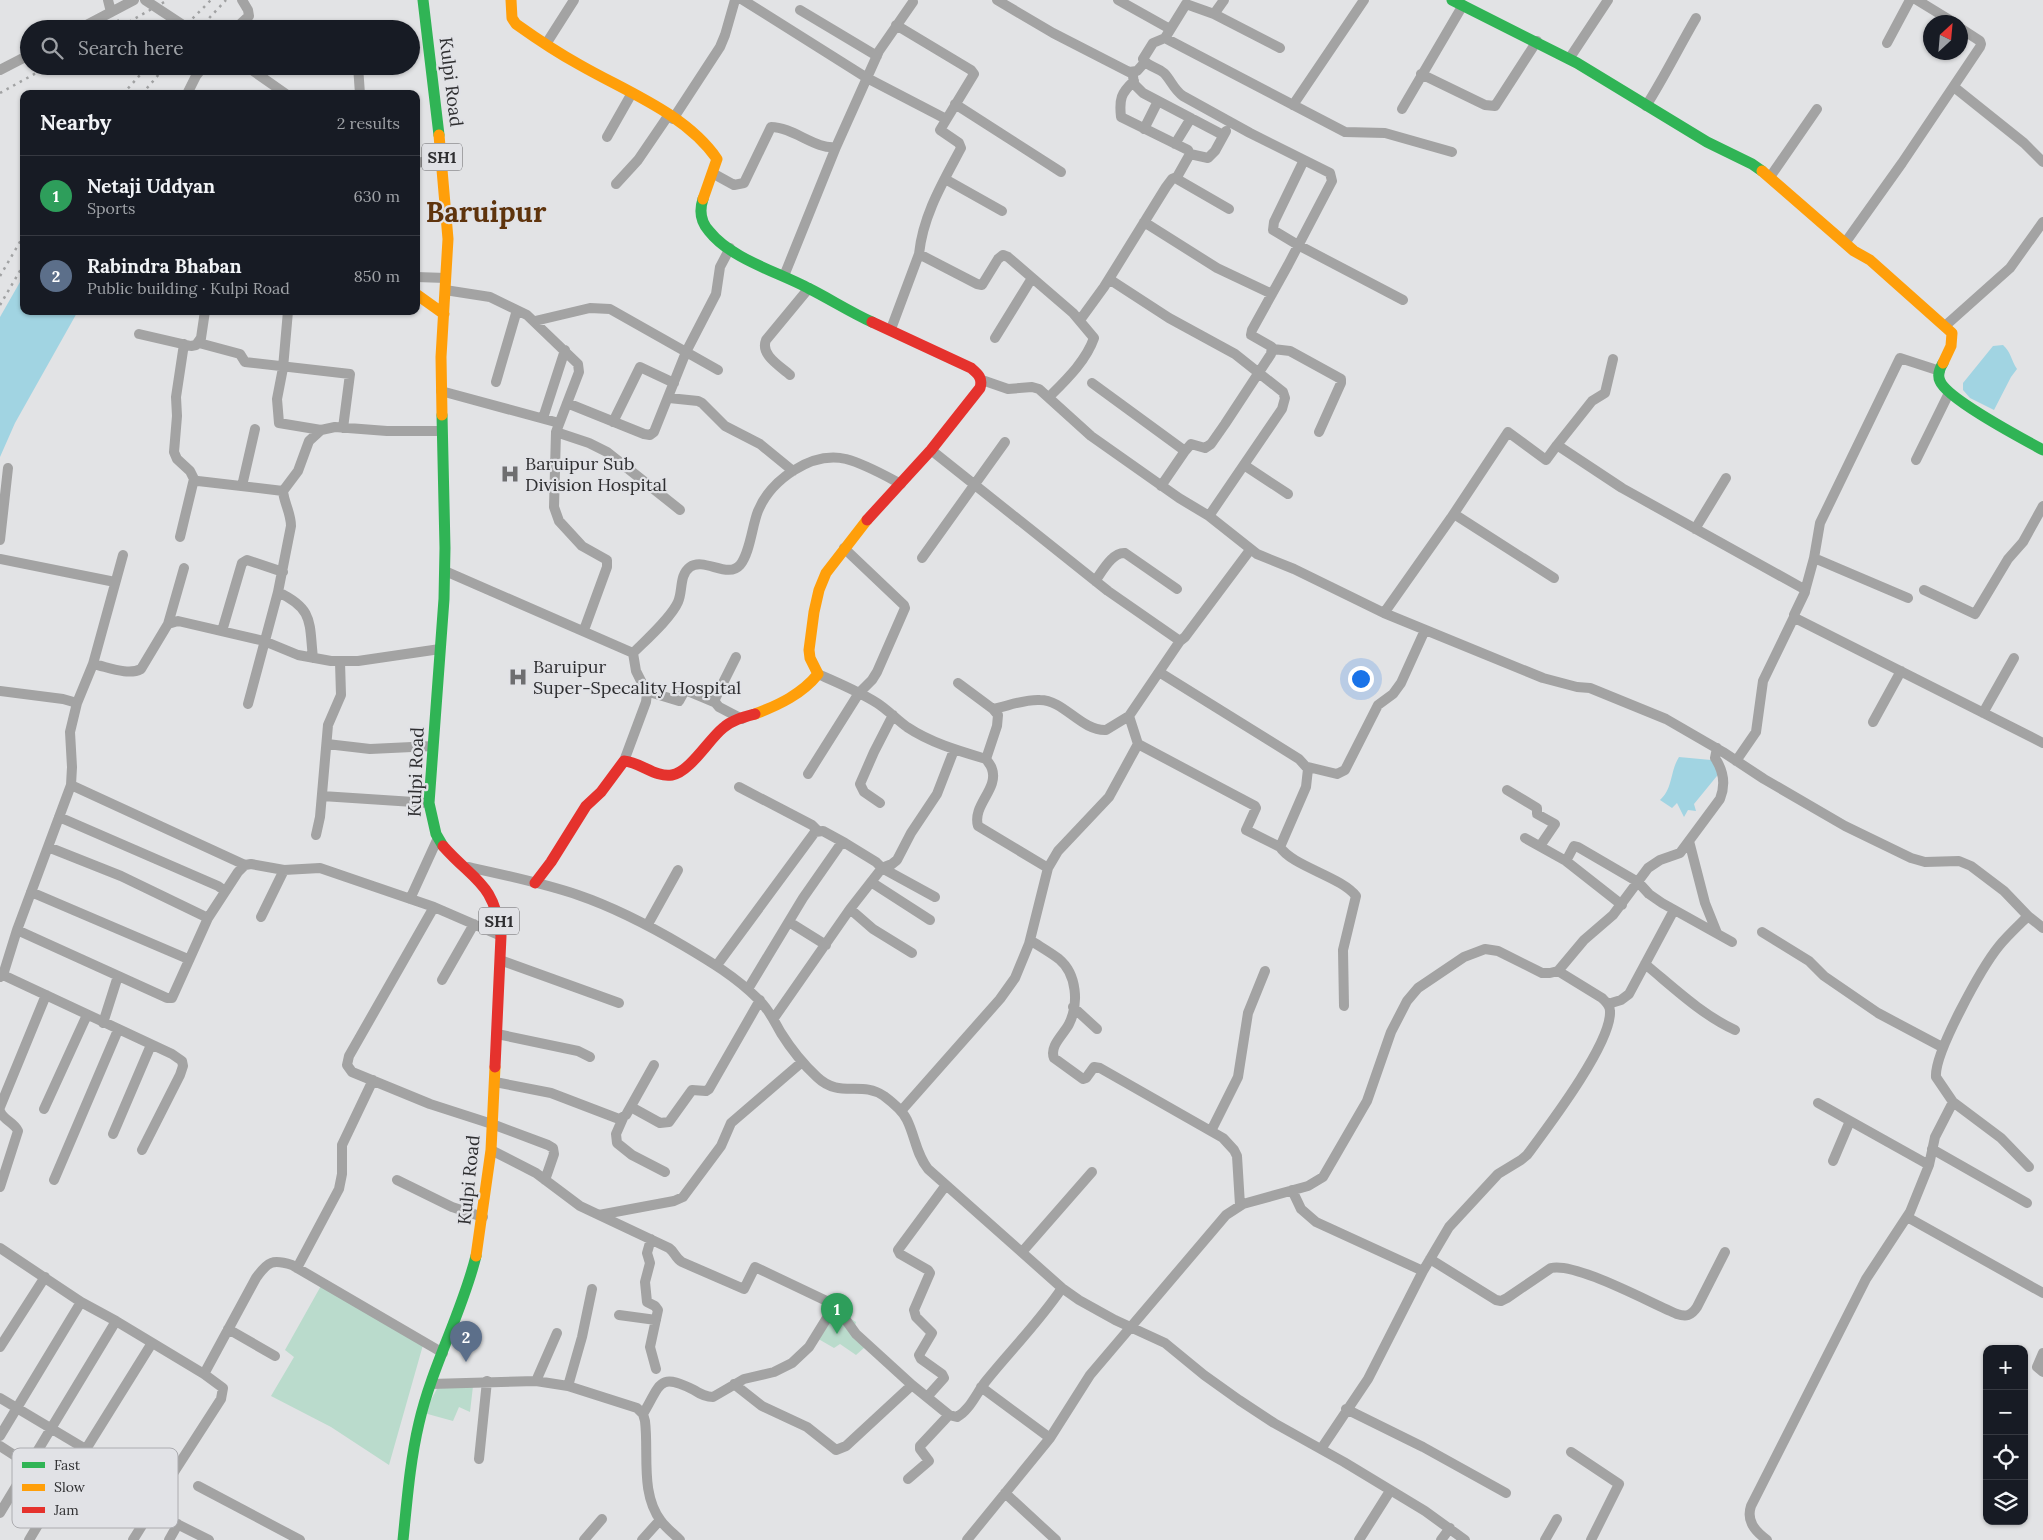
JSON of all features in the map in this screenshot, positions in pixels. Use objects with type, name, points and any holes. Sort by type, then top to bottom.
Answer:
[{"type":"main road","name":"Kulpi Road","points":[[403,1540],[411,1458],[419,1422],[475,1265],[483,1217],[491,1150],[501,936],[499,917],[491,896],[485,887],[438,840],[432,828],[429,803],[445,571],[441,391],[448,238],[442,159],[423,0]]},
{"type":"main road","points":[[511,0],[512,18],[516,24],[546,44],[632,93],[708,145],[717,158],[714,174],[702,201],[702,219],[708,230],[718,240],[867,320],[891,329],[971,368],[980,375],[982,380],[980,388],[931,450],[878,508],[844,548],[826,573],[819,590],[814,612],[809,650],[810,658],[818,674],[812,682],[789,700],[729,724],[712,737],[683,769],[674,775],[662,775],[631,760],[624,760],[601,792],[586,806],[551,862],[535,883]]},
{"type":"main road","points":[[1457,2],[1570,59],[1707,142],[1752,164],[1770,176],[1845,243],[1870,260],[1952,333],[1953,338],[1949,354],[1940,371],[1940,384],[1949,393],[2043,450]]},
{"type":"main road","points":[[420,297],[444,314]]},
{"type":"street","points":[[108,0],[111,12]]},
{"type":"street","points":[[96,20],[134,0]]},
{"type":"street","points":[[144,0],[175,20]]},
{"type":"street","points":[[242,0],[249,16],[245,20]]},
{"type":"street","points":[[546,44],[574,0]]},
{"type":"street","points":[[616,184],[638,160],[671,118],[720,47],[726,35],[735,0]]},
{"type":"street","points":[[743,0],[867,78],[946,119]]},
{"type":"street","points":[[996,0],[1133,77],[1139,89],[1223,136]]},
{"type":"street","points":[[1118,0],[1168,33],[1293,105],[1345,132],[1385,133],[1452,152]]},
{"type":"street","points":[[1214,14],[1224,0]]},
{"type":"street","points":[[1293,105],[1364,0]]},
{"type":"street","points":[[1570,59],[1608,0]]},
{"type":"street","points":[[1887,43],[1910,0]]},
{"type":"street","points":[[1917,0],[1942,15]]},
{"type":"street","points":[[784,276],[836,147],[877,56],[912,1]]},
{"type":"street","points":[[1402,109],[1457,2]]},
{"type":"street","points":[[1231,122],[1215,151],[1208,158],[1190,154],[1176,144],[1121,117],[1119,102],[1133,77],[1145,62],[1144,59],[1153,43],[1168,33],[1186,4],[1214,14],[1280,48]]},
{"type":"street","points":[[800,10],[877,56]]},
{"type":"street","points":[[1646,106],[1696,18]]},
{"type":"street","points":[[891,329],[919,254],[924,225],[933,201],[961,148],[959,143],[940,130],[974,74],[971,70],[896,25]]},
{"type":"street","points":[[1845,243],[1982,44],[1968,33]]},
{"type":"street","points":[[1421,74],[1484,105],[1495,106],[1536,41]]},
{"type":"street","points":[[0,70],[20,60]]},
{"type":"street","points":[[1145,62],[1162,72],[1179,93],[1250,133],[1330,172],[1332,181],[1251,335],[1273,349],[1290,351],[1341,379],[1339,388],[1318,432]]},
{"type":"street","points":[[189,90],[197,75]]},
{"type":"street","points":[[259,75],[280,90]]},
{"type":"street","points":[[359,75],[360,90]]},
{"type":"street","points":[[1954,87],[2024,143],[2043,162]]},
{"type":"street","points":[[607,137],[632,93]]},
{"type":"street","points":[[1144,128],[1158,101]]},
{"type":"street","points":[[955,104],[1061,172]]},
{"type":"street","points":[[1770,176],[1818,108]]},
{"type":"street","points":[[1176,144],[1191,118]]},
{"type":"street","points":[[714,174],[734,185],[744,183],[771,127],[780,127],[819,144],[836,147]]},
{"type":"street","points":[[1080,320],[1109,279],[1166,187],[1172,179],[1177,177],[1190,154]]},
{"type":"street","points":[[420,162],[442,159]]},
{"type":"street","points":[[1304,160],[1272,226],[1275,232],[1404,300]]},
{"type":"street","points":[[1177,177],[1180,182],[1229,209]]},
{"type":"street","points":[[945,178],[1002,211]]},
{"type":"street","points":[[1144,222],[1229,275],[1272,294]]},
{"type":"street","points":[[1945,326],[2010,268],[2043,222]]},
{"type":"street","points":[[567,403],[650,435],[657,427],[686,352],[716,294],[720,266],[730,248]]},
{"type":"street","points":[[919,254],[982,285],[998,260],[1003,255],[1008,257],[1080,320],[1094,338],[1092,343],[1074,370],[1049,397]]},
{"type":"street","points":[[420,278],[490,297],[518,310],[535,321],[578,364],[579,372],[558,427],[554,507],[559,522],[582,546],[607,560],[607,567],[584,630]]},
{"type":"street","points":[[996,338],[1032,278]]},
{"type":"street","points":[[1109,279],[1169,318],[1235,354],[1283,392],[1282,409],[1209,516]]},
{"type":"street","points":[[790,374],[767,354],[764,345],[809,288]]},
{"type":"street","points":[[535,321],[590,308],[610,309],[718,370]]},
{"type":"street","points":[[496,382],[518,310]]},
{"type":"street","points":[[199,343],[204,315]]},
{"type":"street","points":[[288,315],[283,368],[277,399],[279,423],[320,430],[335,427],[387,431],[442,431]]},
{"type":"street","points":[[138,334],[191,346],[199,343],[240,354],[244,362],[283,368],[350,374],[342,428]]},
{"type":"street","points":[[180,537],[194,479],[190,470],[177,460],[174,452],[177,416],[176,397],[184,344]]},
{"type":"street","points":[[1161,486],[1191,444],[1205,448],[1211,444],[1260,372],[1273,349]]},
{"type":"street","points":[[543,418],[565,350]]},
{"type":"street","points":[[1736,761],[1756,732],[1763,681],[1805,591],[1814,558],[1820,523],[1900,358],[1940,371]]},
{"type":"street","points":[[1384,613],[1454,514],[1508,432],[1546,460],[1592,402],[1606,393],[1613,359]]},
{"type":"street","points":[[613,422],[640,367],[674,383]]},
{"type":"street","points":[[982,380],[1008,389],[1032,387],[1039,389],[1091,436],[1161,486],[1209,516],[1250,550],[1294,569],[1384,613],[1548,680],[1590,688],[1666,718],[1718,748],[1764,779],[1845,826],[1911,858],[1925,862],[1958,862],[1971,866],[2004,891],[2028,916],[2043,928]]},
{"type":"street","points":[[1092,383],[1185,451]]},
{"type":"street","points":[[441,391],[543,418],[607,452],[680,510]]},
{"type":"street","points":[[1916,460],[1949,393]]},
{"type":"street","points":[[668,398],[702,403],[725,426],[760,444],[793,471]]},
{"type":"street","points":[[242,486],[255,429]]},
{"type":"street","points":[[248,704],[282,572],[291,516],[283,491],[298,471],[309,441],[320,430]]},
{"type":"street","points":[[922,558],[1005,442]]},
{"type":"street","points":[[1557,445],[1622,488],[1805,591]]},
{"type":"street","points":[[931,450],[1095,581],[1180,641]]},
{"type":"street","points":[[633,653],[676,606],[683,575],[688,568],[694,565],[732,570],[739,567],[744,560],[758,512],[764,499],[770,489],[784,476],[822,459],[844,459],[901,484]]},
{"type":"street","points":[[1244,465],[1288,494]]},
{"type":"street","points":[[0,540],[8,468]]},
{"type":"street","points":[[1695,529],[1726,478]]},
{"type":"street","points":[[194,479],[283,491]]},
{"type":"street","points":[[1924,590],[1975,614],[2008,559],[2023,542],[2043,506]]},
{"type":"street","points":[[1454,514],[1554,578]]},
{"type":"street","points":[[808,774],[859,693],[877,672],[905,608],[844,548]]},
{"type":"street","points":[[993,709],[1040,700],[1051,702],[1101,730],[1106,730],[1129,716],[1180,641],[1185,637],[1250,550]]},
{"type":"street","points":[[1095,581],[1114,557],[1120,553],[1125,553],[1178,588]]},
{"type":"street","points":[[123,555],[93,664],[77,703],[70,732],[72,768],[70,785],[2,976],[179,1058],[183,1066],[180,1075],[142,1150]]},
{"type":"street","points":[[1814,558],[1908,598]]},
{"type":"street","points":[[0,559],[115,582]]},
{"type":"street","points":[[222,631],[242,563],[247,560],[252,561],[282,572]]},
{"type":"street","points":[[93,664],[128,672],[142,670],[168,624],[184,568]]},
{"type":"street","points":[[445,571],[633,653]]},
{"type":"street","points":[[278,592],[296,602],[306,612],[310,622],[313,658]]},
{"type":"street","points":[[1794,617],[2043,743]]},
{"type":"street","points":[[168,624],[183,621],[264,641],[298,655],[340,662],[358,661],[440,648]]},
{"type":"street","points":[[1159,672],[1268,738],[1300,759],[1308,767],[1337,774],[1345,770],[1378,705],[1393,694],[1401,683],[1425,630]]},
{"type":"street","points":[[624,760],[646,702],[646,691],[636,671],[633,653]]},
{"type":"street","points":[[716,703],[715,698],[736,657]]},
{"type":"street","points":[[1982,713],[2014,658]]},
{"type":"street","points":[[316,835],[320,817],[328,725],[341,695],[340,662]]},
{"type":"street","points":[[1873,722],[1901,671]]},
{"type":"street","points":[[818,674],[859,693],[921,734],[954,750],[986,758],[993,769],[993,778],[977,815],[978,826],[1048,868]]},
{"type":"street","points":[[958,682],[998,715],[986,758]]},
{"type":"street","points":[[646,691],[679,701],[685,690],[716,703],[742,718]]},
{"type":"street","points":[[0,691],[63,699],[77,703]]},
{"type":"street","points":[[880,803],[864,792],[860,784],[893,715]]},
{"type":"street","points":[[1129,716],[1138,744],[1255,806],[1256,808],[1246,830],[1280,847],[1288,854],[1356,896],[1343,950],[1344,1006]]},
{"type":"street","points":[[327,744],[370,749],[433,746]]},
{"type":"street","points":[[901,1111],[1000,999],[1021,967],[1030,940],[1048,868],[1058,851],[1109,797],[1138,744]]},
{"type":"street","points":[[968,1540],[1050,1438],[1078,1392],[1130,1327],[1226,1215],[1240,1205],[1320,1180],[1327,1173],[1367,1101],[1398,1020],[1411,995],[1418,988],[1464,957],[1485,949],[1498,951],[1542,973],[1558,971],[1584,940],[1608,920],[1622,905],[1648,868],[1660,860],[1678,854],[1722,796],[1723,771],[1715,758],[1718,748]]},
{"type":"street","points":[[774,1018],[871,882],[882,868],[897,860],[911,833],[930,807],[943,782],[954,750]]},
{"type":"street","points":[[1280,847],[1306,787],[1309,777],[1308,767]]},
{"type":"street","points":[[70,785],[245,865],[251,864],[284,870],[320,868],[434,906],[501,936]]},
{"type":"street","points":[[739,787],[845,843],[876,862],[882,868],[935,897]]},
{"type":"street","points":[[1507,790],[1537,808],[1536,814],[1555,824],[1540,846]]},
{"type":"street","points":[[322,796],[429,803]]},
{"type":"street","points":[[59,816],[218,886],[225,891]]},
{"type":"street","points":[[717,965],[810,837],[818,830]]},
{"type":"street","points":[[1525,838],[1566,861],[1622,905]]},
{"type":"street","points":[[410,899],[438,840]]},
{"type":"street","points":[[1689,841],[1705,903],[1717,934]]},
{"type":"street","points":[[748,989],[835,850],[845,843]]},
{"type":"street","points":[[1566,861],[1576,846],[1638,882],[1649,894],[1674,910],[1732,942]]},
{"type":"street","points":[[48,847],[121,876],[208,918]]},
{"type":"street","points":[[17,930],[167,998],[172,998],[176,994],[188,959],[208,918],[238,872],[245,865]]},
{"type":"street","points":[[462,866],[579,895],[648,924],[717,965],[760,1000],[802,1062],[821,1081],[836,1089],[871,1090],[884,1096],[901,1111],[907,1119],[922,1162],[1062,1288],[1092,1308],[1165,1343],[1220,1386],[1274,1423],[1390,1491],[1450,1528],[1465,1540]]},
{"type":"street","points":[[261,917],[284,870]]},
{"type":"street","points":[[648,924],[678,870]]},
{"type":"street","points":[[871,882],[930,920]]},
{"type":"street","points":[[31,892],[188,959]]},
{"type":"street","points":[[434,906],[349,1056],[348,1065],[352,1072],[430,1104],[492,1124],[553,1148],[554,1154],[545,1180]]},
{"type":"street","points":[[850,909],[873,929],[912,953]]},
{"type":"street","points":[[1608,1004],[1626,997],[1674,910]]},
{"type":"street","points":[[2028,916],[1999,945],[1985,964],[1942,1047],[1937,1062],[1936,1077],[1954,1102],[2001,1138],[2029,1167]]},
{"type":"street","points":[[789,922],[826,945]]},
{"type":"street","points":[[442,980],[474,924]]},
{"type":"street","points":[[1762,932],[1809,961],[1824,976],[1878,1013],[1942,1047]]},
{"type":"street","points":[[1030,940],[1060,960],[1075,983],[1070,1023],[1053,1050],[1054,1058],[1082,1078],[1086,1078],[1094,1067],[1100,1068],[1211,1131],[1229,1144],[1237,1156],[1240,1205]]},
{"type":"street","points":[[500,960],[619,1003]]},
{"type":"street","points":[[1645,964],[1711,1016],[1735,1030]]},
{"type":"street","points":[[1211,1131],[1238,1077],[1248,1013],[1265,971]]},
{"type":"street","points":[[1321,1449],[1346,1409],[1368,1379],[1423,1271],[1456,1219],[1498,1174],[1527,1155],[1563,1105],[1603,1038],[1610,1012],[1608,1004],[1602,998],[1558,971]]},
{"type":"street","points":[[103,1023],[118,976]]},
{"type":"street","points":[[0,1187],[18,1131],[16,1127],[2,1116],[0,1109],[46,995]]},
{"type":"street","points":[[631,1107],[660,1123],[669,1122],[692,1090],[706,1091],[709,1089],[760,1000]]},
{"type":"street","points":[[1073,1007],[1097,1029]]},
{"type":"street","points":[[44,1110],[87,1015]]},
{"type":"street","points":[[54,1180],[118,1030]]},
{"type":"street","points":[[497,1034],[578,1051],[590,1057]]},
{"type":"street","points":[[113,1134],[151,1045]]},
{"type":"street","points":[[599,1215],[683,1197],[721,1146],[731,1123],[802,1062]]},
{"type":"street","points":[[654,1065],[623,1118],[616,1134],[617,1143],[632,1155],[665,1172]]},
{"type":"street","points":[[297,1268],[339,1188],[342,1174],[342,1145],[373,1080]]},
{"type":"street","points":[[495,1082],[542,1090],[562,1096],[615,1119],[623,1118]]},
{"type":"street","points":[[1767,1540],[1752,1525],[1749,1516],[1751,1506],[1866,1279],[1907,1217],[1929,1165],[1938,1128],[1954,1102]]},
{"type":"street","points":[[1818,1103],[1929,1165]]},
{"type":"street","points":[[1833,1161],[1850,1121]]},
{"type":"street","points":[[1932,1148],[2027,1202]]},
{"type":"street","points":[[491,1150],[536,1173],[569,1199],[669,1248],[674,1251],[677,1258],[682,1262],[744,1289],[755,1267],[835,1305],[856,1334],[912,1385],[955,1418],[959,1417],[981,1387],[1033,1327],[1062,1288]]},
{"type":"street","points":[[1022,1252],[1092,1172]]},
{"type":"street","points":[[397,1180],[452,1207],[483,1217]]},
{"type":"street","points":[[927,1397],[944,1378],[942,1374],[921,1359],[919,1355],[932,1333],[916,1317],[914,1310],[930,1273],[900,1254],[898,1250],[946,1185]]},
{"type":"street","points":[[1292,1190],[1301,1209],[1316,1222],[1423,1271]]},
{"type":"street","points":[[1907,1217],[2043,1293]]},
{"type":"street","points":[[651,1239],[646,1253],[650,1263],[645,1282],[645,1298],[647,1302],[658,1310],[650,1347],[656,1369]]},
{"type":"street","points":[[0,1248],[81,1302],[204,1374],[223,1388],[221,1399],[178,1466]]},
{"type":"street","points":[[1430,1259],[1496,1300],[1507,1298],[1551,1268],[1557,1266],[1592,1277],[1676,1314],[1687,1316],[1697,1307],[1725,1252]]},
{"type":"street","points":[[204,1374],[263,1268],[272,1262],[279,1261],[297,1268],[443,1353]]},
{"type":"street","points":[[0,1347],[45,1277]]},
{"type":"street","points":[[568,1386],[582,1337],[592,1289]]},
{"type":"street","points":[[0,1436],[81,1302]]},
{"type":"street","points":[[680,1540],[660,1520],[650,1501],[648,1489],[647,1435],[643,1414],[661,1384],[668,1381],[677,1382],[709,1397],[716,1396],[734,1384],[751,1377],[774,1372],[792,1363],[809,1347],[835,1305]]},
{"type":"street","points":[[619,1315],[656,1320]]},
{"type":"street","points":[[38,1448],[116,1321]]},
{"type":"street","points":[[228,1329],[275,1356]]},
{"type":"street","points":[[536,1381],[557,1334]]},
{"type":"street","points":[[86,1448],[152,1343]]},
{"type":"street","points":[[2043,1353],[2037,1367],[2043,1372]]},
{"type":"street","points":[[479,1459],[487,1381]]},
{"type":"street","points":[[431,1384],[536,1381],[568,1386],[630,1405],[643,1414]]},
{"type":"street","points":[[734,1384],[756,1402],[807,1427],[836,1450],[846,1446],[889,1404],[912,1385]]},
{"type":"street","points":[[981,1387],[1050,1438]]},
{"type":"street","points":[[0,1398],[83,1448]]},
{"type":"street","points":[[1346,1409],[1423,1447],[1506,1493]]},
{"type":"street","points":[[908,1479],[929,1461],[920,1449],[920,1446],[949,1415]]},
{"type":"street","points":[[0,1446],[12,1454]]},
{"type":"street","points":[[1571,1452],[1619,1484],[1591,1540]]},
{"type":"street","points":[[198,1486],[300,1540]]},
{"type":"street","points":[[1359,1540],[1390,1491]]},
{"type":"street","points":[[0,1513],[12,1492]]},
{"type":"street","points":[[1005,1493],[1056,1540]]},
{"type":"street","points":[[584,1540],[602,1519]]},
{"type":"street","points":[[1545,1540],[1557,1519]]},
{"type":"street","points":[[642,1540],[660,1520]]},
{"type":"street","points":[[178,1524],[209,1540]]},
{"type":"street","points":[[29,1540],[36,1528]]},
{"type":"street","points":[[133,1540],[140,1528]]},
{"type":"street","points":[[169,1540],[176,1528]]},
{"type":"street","points":[[1441,1540],[1450,1528]]},
{"type":"green space","points":[[322,1284],[423,1345],[389,1465],[331,1427],[271,1396],[294,1357],[285,1350]]},
{"type":"green space","points":[[836,1309],[856,1322],[854,1330],[865,1347],[856,1355],[840,1344],[834,1348],[815,1337]]},
{"type":"green space","points":[[439,1385],[473,1386],[470,1412],[459,1407],[453,1421],[424,1413]]},
{"type":"water","points":[[20,282],[20,315],[76,315],[15,423],[0,457],[0,317]]},
{"type":"water","points":[[2003,345],[2008,350],[2017,369],[1994,410],[1970,398],[1963,390],[1963,383],[1993,346]]},
{"type":"water","points":[[1679,757],[1711,760],[1721,771],[1694,804],[1696,811],[1688,810],[1684,817],[1677,803],[1672,808],[1660,800],[1667,791]]},
{"type":"railway","points":[[132,20],[168,0]]},
{"type":"railway","points":[[191,20],[211,0]]},
{"type":"railway","points":[[207,20],[226,0]]},
{"type":"railway","points":[[0,93],[33,75]]},
{"type":"railway","points":[[127,90],[140,75]]},
{"type":"railway","points":[[145,90],[158,75]]},
{"type":"railway","points":[[0,276],[20,242]]},
{"type":"railway","points":[[0,305],[20,271]]},
{"type":"traffic: fast","points":[[423,0],[439,135]]},
{"type":"traffic: fast","points":[[1452,0],[1577,63],[1707,142],[1752,164],[1762,171]]},
{"type":"traffic: fast","points":[[703,199],[701,212],[704,224],[718,241],[755,264],[796,282],[872,322]]},
{"type":"traffic: fast","points":[[1943,363],[1940,369],[1940,381],[1956,398],[2003,428],[2043,450]]},
{"type":"traffic: fast","points":[[442,415],[445,548],[444,599],[429,803],[436,834],[443,846]]},
{"type":"traffic: fast","points":[[403,1540],[411,1466],[419,1423],[431,1381],[463,1298],[476,1256]]},
{"type":"traffic: slow","points":[[511,0],[512,18],[516,24],[548,46],[654,105],[689,129],[704,143],[717,159],[703,199]]},
{"type":"traffic: slow","points":[[439,135],[448,239],[441,357],[442,415]]},
{"type":"traffic: slow","points":[[1762,171],[1854,251],[1870,260],[1952,333],[1951,346],[1943,363]]},
{"type":"traffic: slow","points":[[420,297],[444,314]]},
{"type":"traffic: slow","points":[[755,714],[790,698],[818,674],[810,658],[809,650],[819,590],[826,573],[867,520]]},
{"type":"traffic: slow","points":[[476,1256],[491,1150],[495,1067]]},
{"type":"traffic: jam","points":[[867,520],[931,450],[980,388],[981,382],[978,374],[971,368],[872,322]]},
{"type":"traffic: jam","points":[[535,883],[551,862],[586,806],[601,792],[624,761],[660,774],[672,775],[679,773],[727,725],[738,719],[755,714]]},
{"type":"traffic: jam","points":[[443,846],[474,876],[488,893],[498,918],[501,936],[495,1067]]},
{"type":"place","name":"Baruipur Sub Division Hospital","points":[[510,474]]},
{"type":"place","name":"Baruipur Super-Specality Hospital","points":[[518,677]]},
{"type":"place","name":"Netaji Uddyan","points":[[837,1334]]},
{"type":"place","name":"Rabindra Bhaban","points":[[466,1362]]},
{"type":"district","name":"Baruipur","points":[[486,212]]}]
